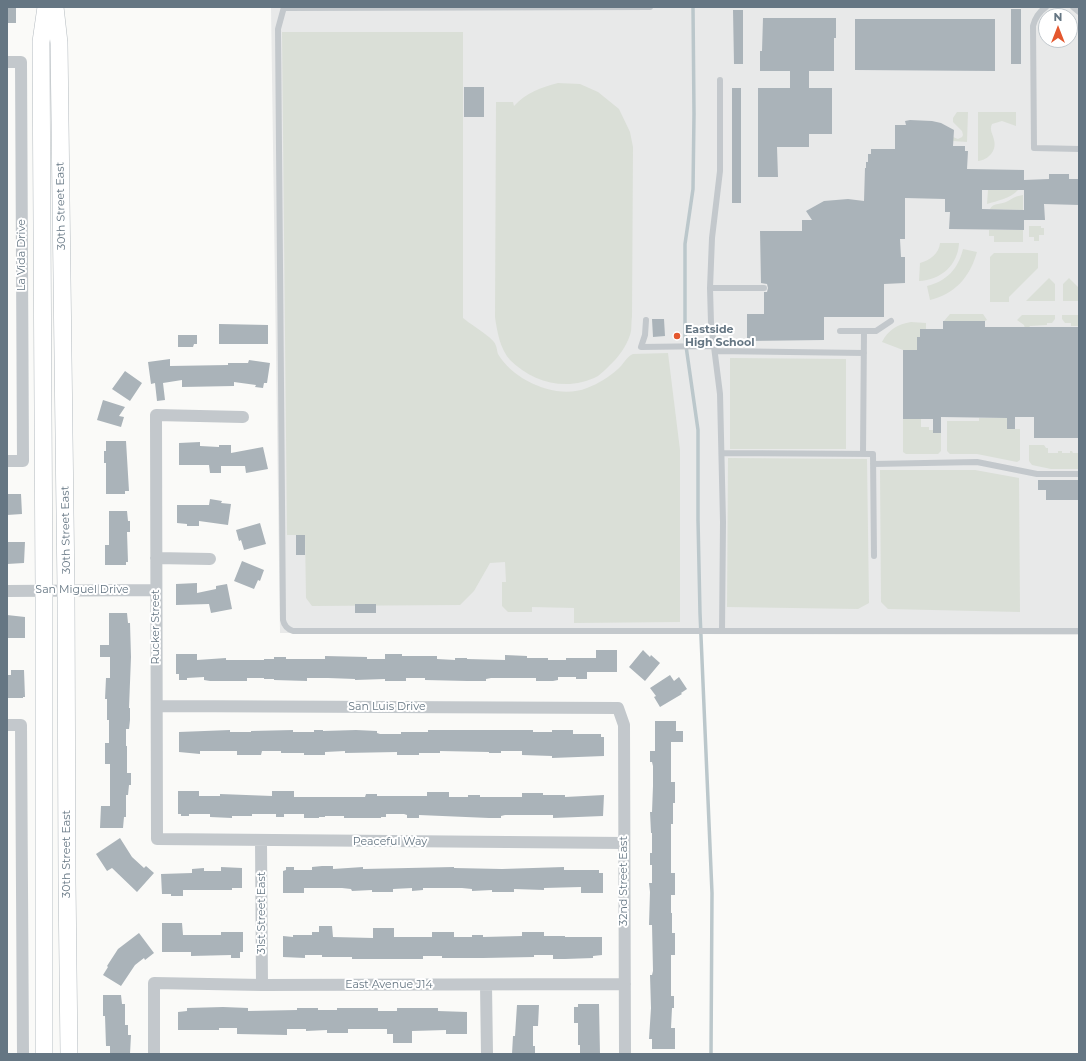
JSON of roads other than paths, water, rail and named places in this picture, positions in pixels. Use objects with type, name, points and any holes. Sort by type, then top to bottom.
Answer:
[{"type":"main road","name":"30th Street East","points":[[44,1054],[44,590],[41,42],[46,7]]},
{"type":"main road","name":"30th Street East","points":[[54,7],[59,43],[66,590],[69,1054]]},
{"type":"street","name":"La Vida Drive","points":[[7,62],[21,62],[23,461],[7,461]]},
{"type":"street","name":"Rucker Street","points":[[157,839],[156,415],[243,417]]},
{"type":"street","points":[[156,558],[210,559]]},
{"type":"street","name":"San Miguel Drive","points":[[7,591],[156,590]]},
{"type":"street","name":"San Luis Drive","points":[[157,706],[618,708]]},
{"type":"street","name":"32nd Street East","points":[[618,708],[624,725],[625,1054]]},
{"type":"street","points":[[7,725],[21,725],[23,1054]]},
{"type":"street","name":"Peaceful Way","points":[[157,839],[624,843]]},
{"type":"street","name":"31st Street East","points":[[262,841],[262,985]]},
{"type":"street","name":"East Avenue J14","points":[[154,1054],[154,983],[262,985],[625,984]]},
{"type":"street","points":[[486,985],[487,1054]]},
{"type":"lane","points":[[650,7],[284,8],[278,29],[284,624],[293,631],[1079,631]]},
{"type":"lane","points":[[1046,7],[1038,14],[1034,20],[1033,26],[1034,148],[1079,149]]},
{"type":"lane","points":[[1074,7],[1079,12]]},
{"type":"lane","points":[[720,80],[720,171],[712,238],[710,288],[711,323],[720,394],[723,522],[722,631]]},
{"type":"lane","points":[[710,288],[764,288]]},
{"type":"lane","points":[[646,320],[645,335],[641,347],[864,353]]},
{"type":"lane","points":[[840,331],[876,331],[891,321]]},
{"type":"lane","points":[[863,454],[864,331]]},
{"type":"lane","points":[[722,453],[873,454],[874,556]]},
{"type":"lane","points":[[873,464],[977,462],[1037,474],[1079,474]]},
{"type":"waterway","points":[[693,7],[693,189],[685,244],[685,339],[698,430],[700,613],[712,893],[711,1054]]},
{"type":"place","name":"Eastside High School","points":[[677,336]]}]
